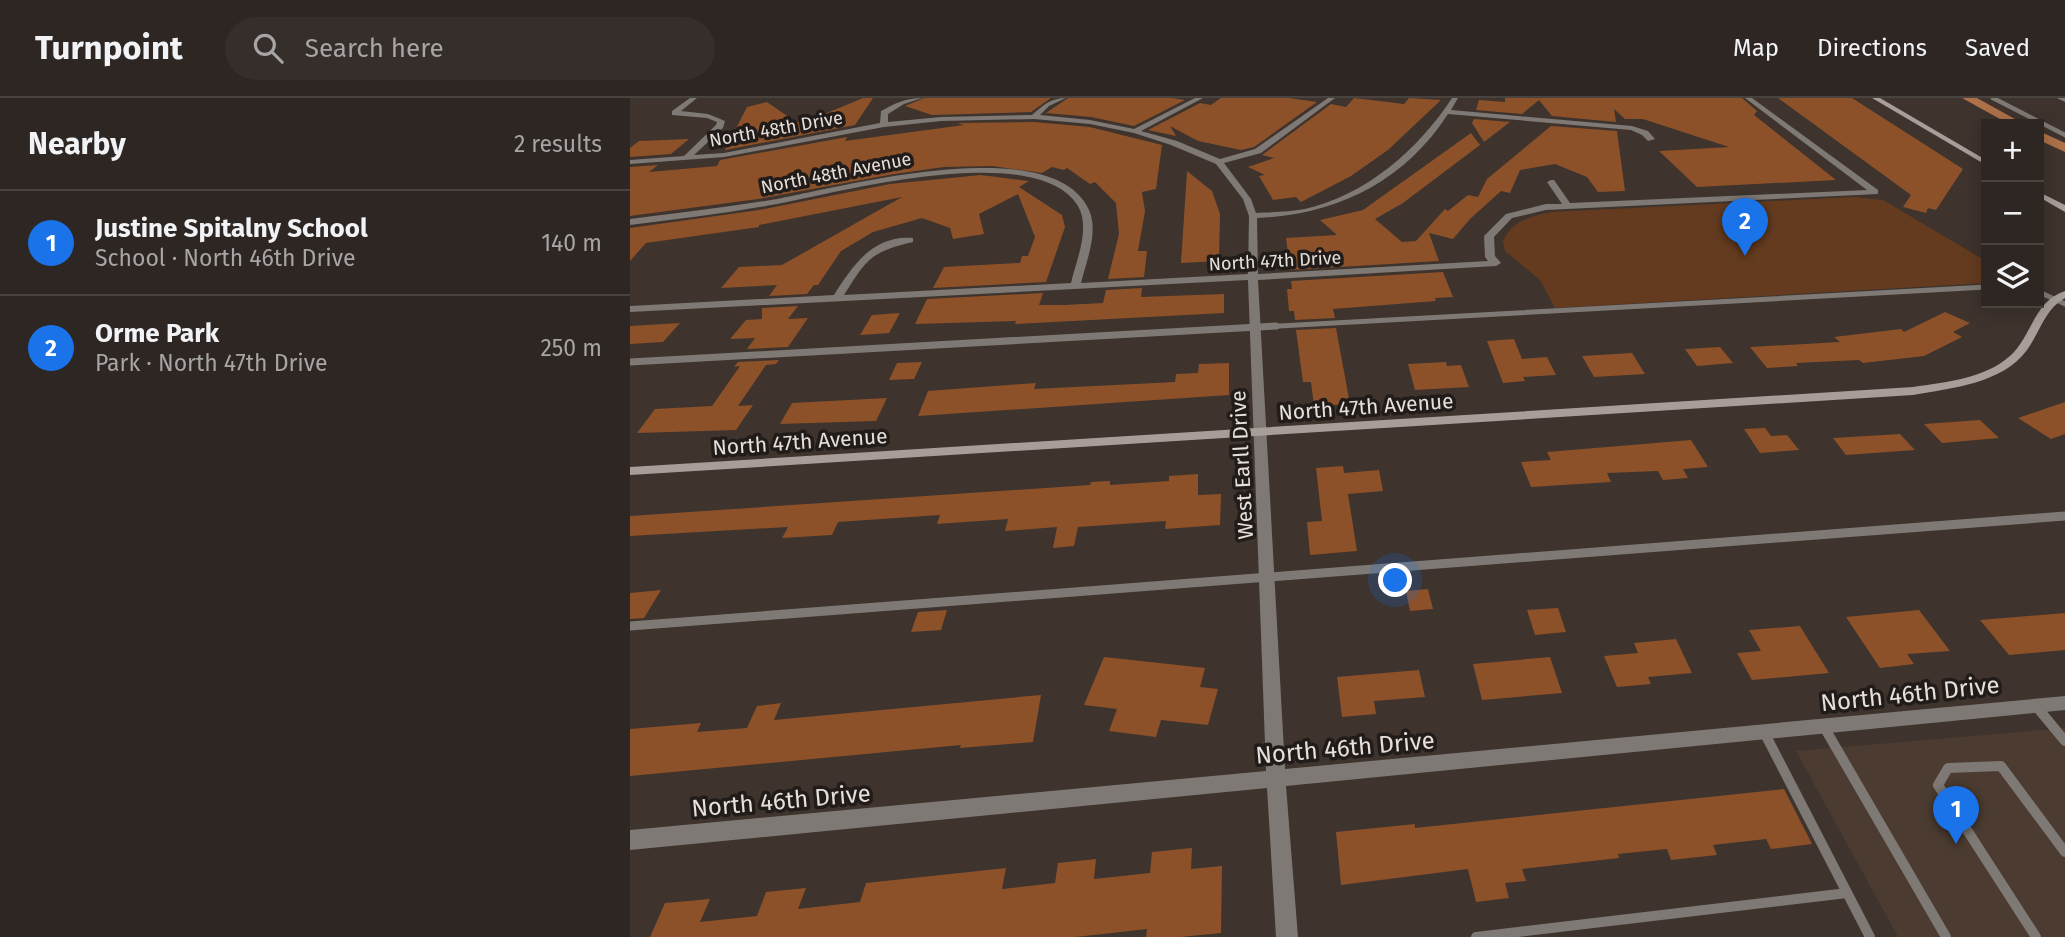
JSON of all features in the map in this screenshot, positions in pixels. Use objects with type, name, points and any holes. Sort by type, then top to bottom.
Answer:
[{"type":"street","points":[[685,159],[718,130],[721,121],[708,116],[675,113],[694,98]]},
{"type":"street","points":[[884,125],[884,113],[902,102],[919,98]]},
{"type":"street","points":[[1034,117],[1042,109],[1063,98]]},
{"type":"street","points":[[1135,131],[1200,98]]},
{"type":"street","points":[[1135,131],[1219,162],[1258,151],[1332,98]]},
{"type":"street","points":[[1253,216],[1307,211],[1356,194],[1419,146],[1448,112],[1455,98]]},
{"type":"street","name":"North 47th Drive","points":[[630,309],[1496,263],[1490,257],[1489,236],[1497,225],[1509,216],[1530,210],[1567,205],[1875,192],[1748,98]]},
{"type":"street","points":[[1875,98],[1981,160]]},
{"type":"street","points":[[2060,98],[2065,100]]},
{"type":"street","points":[[1448,112],[1623,127],[1639,130],[1651,139]]},
{"type":"street","name":"North 48th Drive","points":[[630,162],[685,159],[780,146],[884,125],[961,118],[1034,117],[1090,122],[1135,131]]},
{"type":"street","name":"West Earll Drive","points":[[1219,162],[1247,199],[1253,216],[1253,278],[1276,779],[1287,937]]},
{"type":"street","name":"North 48th Avenue","points":[[630,222],[781,201],[897,175],[1002,170],[1048,179],[1072,192],[1086,214],[1086,240],[1075,286]]},
{"type":"street","points":[[1551,182],[1567,205]]},
{"type":"street","points":[[2044,197],[2065,209]]},
{"type":"street","points":[[837,298],[863,257],[883,246],[910,240]]},
{"type":"street","name":"North 47th Avenue","points":[[630,471],[1913,391],[1950,385],[2003,366],[2024,346],[2040,315],[2062,299]]},
{"type":"street","name":"North 46th Drive","points":[[630,840],[2065,703]]},
{"type":"lane","points":[[1993,98],[2065,135]]},
{"type":"lane","points":[[630,362],[1981,287]]},
{"type":"lane","points":[[2044,294],[2062,299]]},
{"type":"lane","points":[[630,626],[2065,516]]},
{"type":"lane","points":[[2036,706],[2065,741]]},
{"type":"lane","points":[[1824,727],[1945,937]]},
{"type":"lane","points":[[1764,733],[1870,937]]},
{"type":"lane","points":[[2036,937],[1938,785],[1948,768],[2001,766],[2065,852]]},
{"type":"lane","points":[[1476,937],[1847,893]]},
{"type":"shaded area","points":[[1854,197],[1883,200],[1981,258],[1981,283],[1555,308],[1540,280],[1505,251],[1503,241],[1517,224],[1530,217],[1552,212]]},
{"type":"shaded area","points":[[2065,728],[2065,937],[1898,937],[1796,751]]},
{"type":"building","points":[[863,98],[873,98],[855,125],[725,150],[747,107],[767,102],[796,122],[810,120]]},
{"type":"building","points":[[924,98],[1051,98],[1031,112],[932,115],[905,106]]},
{"type":"building","points":[[1068,98],[1185,100],[1134,126],[1091,117],[1046,113]]},
{"type":"building","points":[[1221,98],[1289,98],[1317,102],[1254,147],[1241,150],[1198,141],[1170,126],[1176,136],[1148,130],[1200,103],[1211,105]]},
{"type":"building","points":[[1354,98],[1404,104],[1409,98],[1441,100],[1388,150],[1351,176],[1301,202],[1296,197],[1273,200],[1259,176],[1265,175],[1248,167],[1274,158],[1262,155],[1331,104],[1346,107]]},
{"type":"building","points":[[1505,98],[1742,98],[1757,111],[1754,115],[1836,180],[1697,187],[1659,151],[1729,147],[1643,119],[1625,119],[1614,109],[1616,122],[1552,116],[1539,100],[1522,114],[1476,110],[1479,100],[1505,102]]},
{"type":"building","points":[[1778,98],[1852,98],[1963,169],[1936,210],[1928,208],[1926,213],[1903,207],[1911,195]]},
{"type":"building","points":[[1474,119],[1510,122],[1484,142],[1472,123]]},
{"type":"building","points":[[1034,122],[1090,127],[1162,145],[1156,189],[1142,192],[1145,211],[1138,251],[1147,251],[1144,277],[1108,279],[1119,234],[1116,203],[1095,182],[1090,184],[1067,168],[1064,170],[1052,167],[1042,173],[992,166],[944,167],[758,199],[630,216],[630,167],[658,165],[649,172],[717,166],[720,160],[847,137],[845,141],[964,125],[957,123]]},
{"type":"building","points":[[1551,126],[1617,131],[1625,191],[1598,192],[1587,177],[1555,164],[1520,170],[1510,193],[1501,191],[1470,219],[1453,239],[1429,233],[1439,261],[1290,270],[1286,238],[1337,235],[1320,220],[1363,210],[1471,133],[1480,145],[1403,203],[1375,219],[1402,242],[1416,241],[1445,209],[1448,211],[1468,195],[1478,197],[1487,179]]},
{"type":"building","points":[[689,139],[671,154],[630,157],[630,148],[639,141]]},
{"type":"building","points":[[1187,171],[1212,191],[1220,214],[1219,261],[1181,263]]},
{"type":"building","points":[[981,175],[1029,181],[1019,187],[1062,215],[1065,227],[1046,282],[933,288],[944,267],[1020,263],[1022,256],[1028,256],[1035,237],[1018,194],[979,214],[984,234],[953,239],[950,228],[922,218],[873,232],[841,251],[818,285],[814,285],[807,294],[769,296],[777,285],[721,288],[739,267],[782,265],[902,197],[759,227],[646,243],[630,261],[630,228],[759,210],[890,184]]},
{"type":"building","points":[[1443,272],[1453,297],[1435,298],[1436,301],[1333,309],[1335,318],[1295,320],[1294,311],[1289,311],[1287,289],[1292,289],[1291,281]]},
{"type":"building","points":[[1142,288],[1141,297],[1224,294],[1224,313],[1015,324],[1016,321],[915,324],[927,299],[1043,293],[1039,305],[1064,305],[1103,303],[1106,290]]},
{"type":"building","points":[[798,306],[788,319],[808,318],[788,347],[747,349],[755,338],[730,339],[746,320],[762,319],[762,308]]},
{"type":"building","points":[[1945,312],[1970,323],[1953,332],[1962,337],[1924,356],[1863,363],[1859,360],[1796,363],[1798,366],[1767,368],[1750,347],[1840,342],[1834,337],[1901,329],[1904,332]]},
{"type":"building","points":[[900,313],[889,333],[860,335],[872,315]]},
{"type":"building","points":[[680,323],[663,342],[630,344],[630,326]]},
{"type":"building","points":[[1336,328],[1350,404],[1314,406],[1311,382],[1303,382],[1296,330]]},
{"type":"building","points":[[1514,339],[1522,359],[1547,357],[1556,375],[1523,377],[1525,381],[1503,383],[1487,341]]},
{"type":"building","points":[[1720,347],[1733,363],[1697,366],[1685,349]]},
{"type":"building","points":[[1632,353],[1645,374],[1594,377],[1582,356]]},
{"type":"building","points":[[779,360],[776,364],[766,365],[738,406],[753,405],[736,430],[637,433],[655,409],[712,406],[740,366],[734,367],[738,362]]},
{"type":"building","points":[[922,362],[914,379],[889,380],[897,363]]},
{"type":"building","points":[[1446,362],[1447,366],[1461,365],[1469,387],[1415,390],[1408,364]]},
{"type":"building","points":[[1229,363],[1229,395],[918,416],[928,391],[1036,383],[1034,389],[1175,382],[1176,374],[1198,373],[1199,364]]},
{"type":"building","points":[[887,398],[876,421],[780,424],[792,403]]},
{"type":"building","points":[[2065,402],[2065,434],[2051,439],[2018,418]]},
{"type":"building","points":[[1980,420],[1999,438],[1942,443],[1924,424]]},
{"type":"building","points":[[1765,428],[1771,436],[1787,435],[1799,450],[1760,453],[1744,429]]},
{"type":"building","points":[[1900,434],[1915,450],[1846,455],[1833,438]]},
{"type":"building","points":[[1691,440],[1708,467],[1683,469],[1688,478],[1663,480],[1658,471],[1607,473],[1611,482],[1531,487],[1521,462],[1551,460],[1547,452]]},
{"type":"building","points":[[1343,466],[1344,473],[1379,470],[1383,491],[1348,494],[1357,551],[1310,555],[1307,522],[1322,521],[1316,468]]},
{"type":"building","points":[[1198,474],[1198,495],[1221,494],[1220,525],[1165,529],[1166,521],[1078,527],[1074,546],[1053,548],[1057,527],[1005,531],[1008,519],[937,524],[940,515],[838,522],[832,535],[782,538],[788,527],[630,536],[630,516],[1090,485],[1091,482],[1110,481],[1110,485],[1169,481],[1169,476]]},
{"type":"building","points":[[1428,589],[1433,609],[1410,611],[1406,591]]},
{"type":"building","points":[[661,590],[644,618],[630,619],[630,593]]},
{"type":"building","points":[[1558,608],[1566,632],[1535,635],[1527,610]]},
{"type":"building","points":[[947,610],[941,630],[911,632],[918,612]]},
{"type":"building","points":[[1919,610],[1950,651],[1907,654],[1914,664],[1880,668],[1846,617]]},
{"type":"building","points":[[2065,613],[2065,650],[2009,655],[1980,620]]},
{"type":"building","points":[[1800,626],[1829,673],[1752,680],[1737,653],[1761,651],[1749,630]]},
{"type":"building","points":[[1676,639],[1692,673],[1648,677],[1651,684],[1617,687],[1604,656],[1638,653],[1634,643]]},
{"type":"building","points":[[1104,657],[1205,668],[1200,687],[1218,689],[1208,725],[1161,720],[1156,737],[1109,731],[1117,709],[1084,705]]},
{"type":"building","points":[[1550,657],[1562,693],[1482,700],[1473,664]]},
{"type":"building","points":[[1419,670],[1425,697],[1374,701],[1376,714],[1342,717],[1337,677]]},
{"type":"building","points":[[1041,695],[1033,742],[960,748],[961,745],[630,776],[630,729],[701,723],[697,732],[747,728],[757,706],[781,703],[774,720]]},
{"type":"building","points":[[1784,789],[1812,844],[1771,849],[1766,839],[1713,845],[1717,855],[1671,860],[1667,849],[1618,854],[1619,858],[1522,869],[1526,881],[1505,883],[1509,898],[1476,902],[1468,869],[1341,885],[1336,832],[1415,824],[1415,828]]},
{"type":"building","points":[[1192,848],[1191,869],[1222,866],[1221,933],[1146,937],[1147,929],[1076,937],[650,937],[665,903],[710,899],[700,922],[757,916],[766,892],[806,888],[798,909],[860,902],[866,883],[1006,868],[1002,889],[1055,883],[1058,863],[1096,859],[1094,879],[1150,873],[1152,852]]},
{"type":"waterway","points":[[1968,98],[2008,119]]},
{"type":"waterway","points":[[2044,138],[2065,148]]},
{"type":"place","name":"Orme Park","points":[[1745,256]]},
{"type":"place","name":"Justine Spitalny School","points":[[1956,844]]}]
